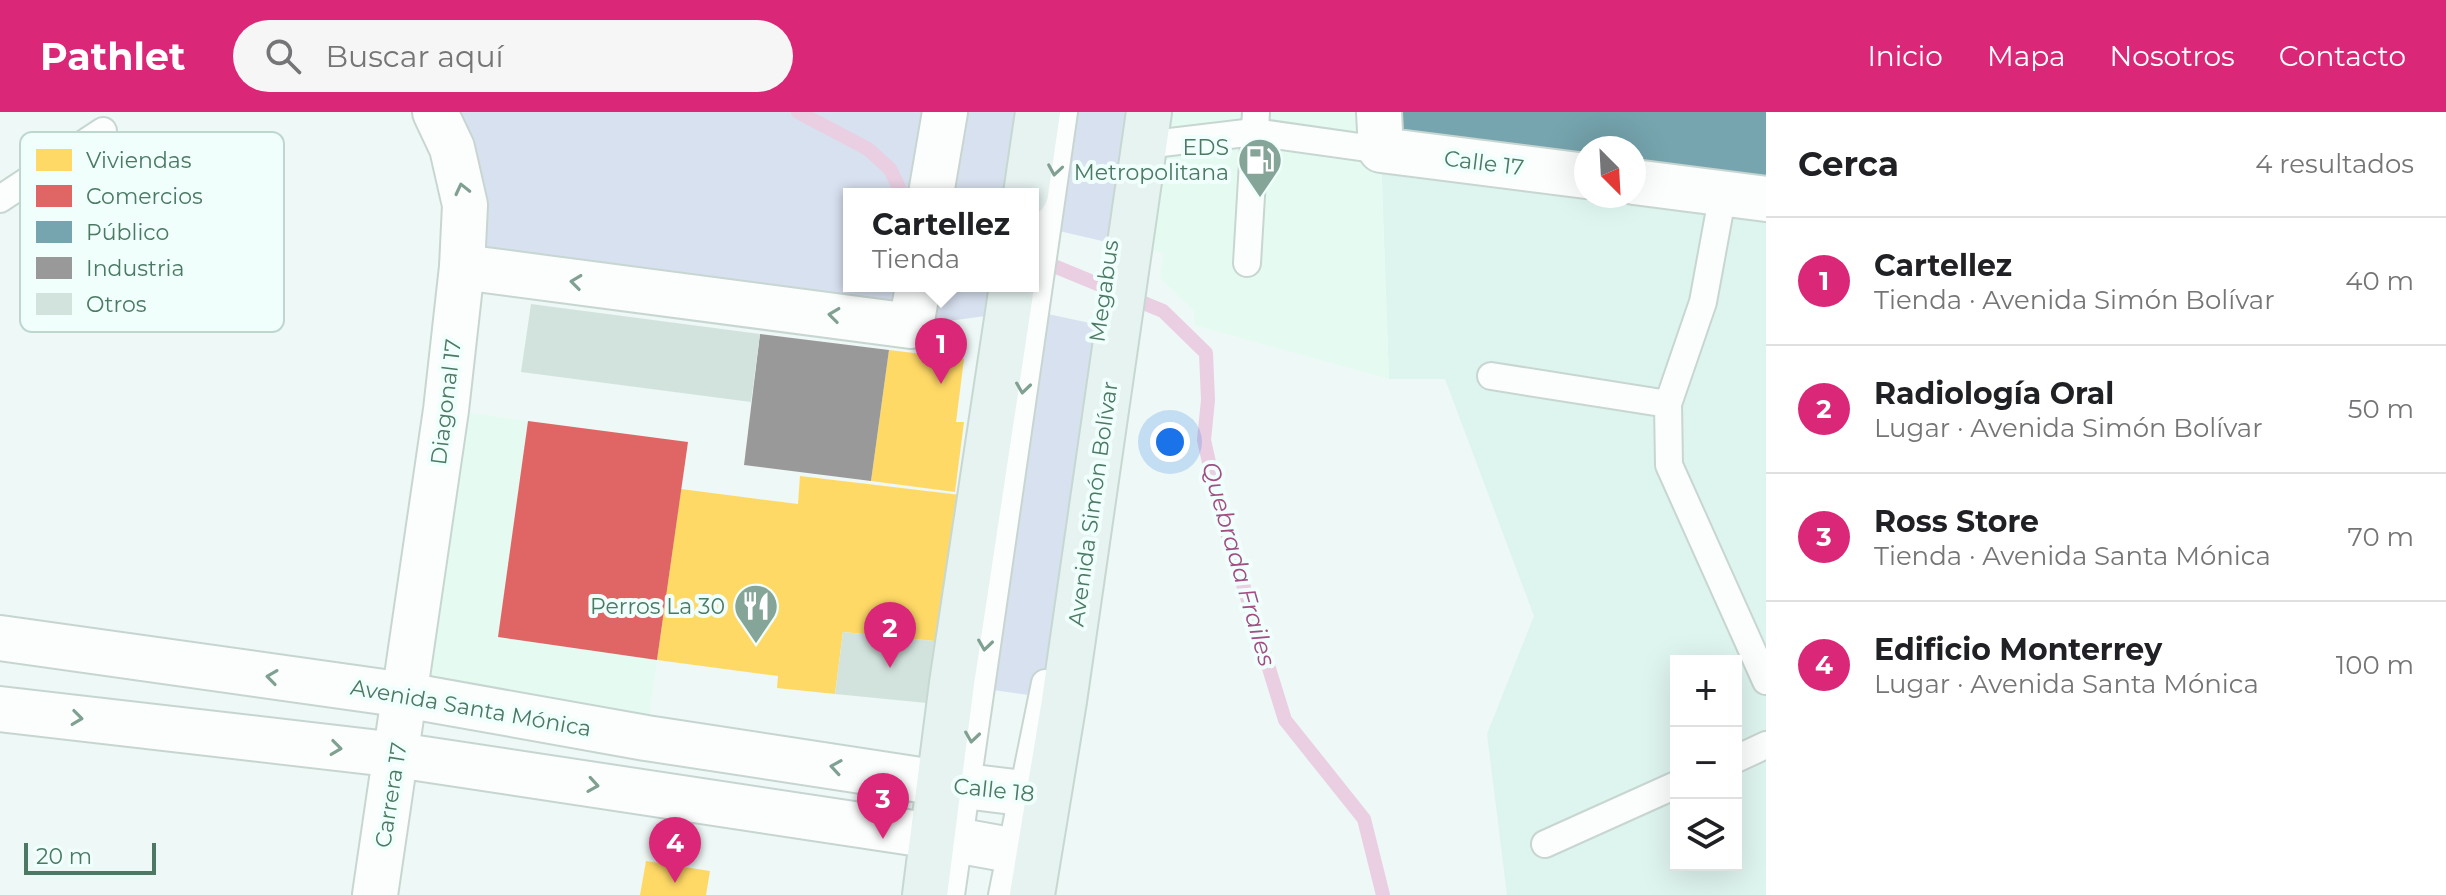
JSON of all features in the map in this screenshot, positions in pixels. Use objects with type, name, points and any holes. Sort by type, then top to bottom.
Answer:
[{"type":"main road","points":[[1036,188],[1038,112]]},
{"type":"main road","name":"Avenida Simón Bolívar","points":[[1027,867],[1035,794],[1066,685],[1109,328],[1140,123]]},
{"type":"main road","points":[[925,895],[946,839],[953,785],[952,683],[1019,299]]},
{"type":"street","name":"Diagonal 17","points":[[405,695],[446,410],[462,267],[465,205],[452,148],[435,112]]},
{"type":"street","points":[[932,188],[945,112]]},
{"type":"street","name":"Calle 17","points":[[1380,131],[1574,173]]},
{"type":"street","points":[[1646,183],[1766,199]]},
{"type":"street","points":[[462,267],[914,306]]},
{"type":"street","name":"Avenida Santa Mónica","points":[[0,638],[405,695],[646,738],[953,785]]},
{"type":"street","name":"Carrera 17","points":[[375,895],[405,695]]},
{"type":"street","points":[[0,709],[397,755],[946,839],[1027,867]]},
{"type":"street","name":"Calle 18","points":[[953,785],[1035,794]]},
{"type":"lane","points":[[1039,200],[1064,112]]},
{"type":"lane","points":[[1140,123],[1255,122],[1380,131]]},
{"type":"lane","points":[[1247,263],[1255,122]]},
{"type":"lane","points":[[0,199],[20,186]]},
{"type":"lane","points":[[1723,193],[1703,302],[1668,404],[1669,465],[1766,681]]},
{"type":"lane","points":[[1491,376],[1668,404]]},
{"type":"lane","points":[[1742,756],[1766,745]]},
{"type":"lane","points":[[1545,844],[1670,788]]},
{"type":"lane","points":[[946,839],[951,895]]},
{"type":"lane","points":[[1002,895],[1027,867]]},
{"type":"shaded area","points":[[435,112],[1038,112],[1027,188],[843,188],[843,292],[1011,292],[1008,313],[911,326],[462,267]]},
{"type":"shaded area","points":[[1064,112],[1127,112],[1111,243],[1046,228]]},
{"type":"shaded area","name":"EDS Metropolitana","points":[[1149,112],[1379,112],[1389,379],[1194,325],[1194,311],[1160,278],[1163,253],[1131,247]]},
{"type":"shaded area","points":[[1381,150],[1574,193],[1574,208],[1646,208],[1646,197],[1766,199],[1766,895],[1507,895],[1487,734],[1534,616],[1445,379],[1389,379]]},
{"type":"shaded area","points":[[1034,311],[1099,325],[1043,697],[979,688]]},
{"type":"shaded area","points":[[446,410],[688,442],[646,738],[405,695]]},
{"type":"building: Viviendas","points":[[889,350],[964,359],[956,422],[964,422],[955,492],[871,481]]},
{"type":"building: Viviendas","points":[[800,476],[969,496],[944,642],[843,632],[835,694],[777,688],[778,676],[657,660],[681,489],[798,504]]},
{"type":"building: Viviendas","points":[[646,861],[710,871],[706,895],[640,895]]},
{"type":"building: Comercios","points":[[528,421],[688,442],[657,660],[498,637]]},
{"type":"building: Público","points":[[1379,112],[1766,112],[1766,199],[1646,184],[1646,136],[1574,136],[1574,174],[1381,150]]},
{"type":"building: Industria","points":[[760,334],[889,350],[871,481],[744,465]]},
{"type":"building: Otros","points":[[531,304],[760,334],[751,402],[521,372]]},
{"type":"building: Otros","points":[[843,632],[944,642],[937,704],[835,694]]},
{"type":"waterway","name":"Quebrada Frailes","points":[[798,112],[868,149],[890,169],[899,188]]},
{"type":"waterway","name":"Quebrada Frailes","points":[[1039,260],[1163,311],[1206,353],[1208,400],[1204,440],[1219,507],[1285,720],[1364,819],[1383,895]]},
{"type":"place","name":"EDS Metropolitana","points":[[1260,199]]},
{"type":"place","name":"Cartellez","points":[[941,384]]},
{"type":"place","name":"Perros La 30","points":[[756,645]]},
{"type":"place","name":"Radiología Oral","points":[[890,668]]},
{"type":"place","name":"Ross Store","points":[[883,839]]},
{"type":"place","name":"Edificio Monterrey","points":[[675,883]]}]
